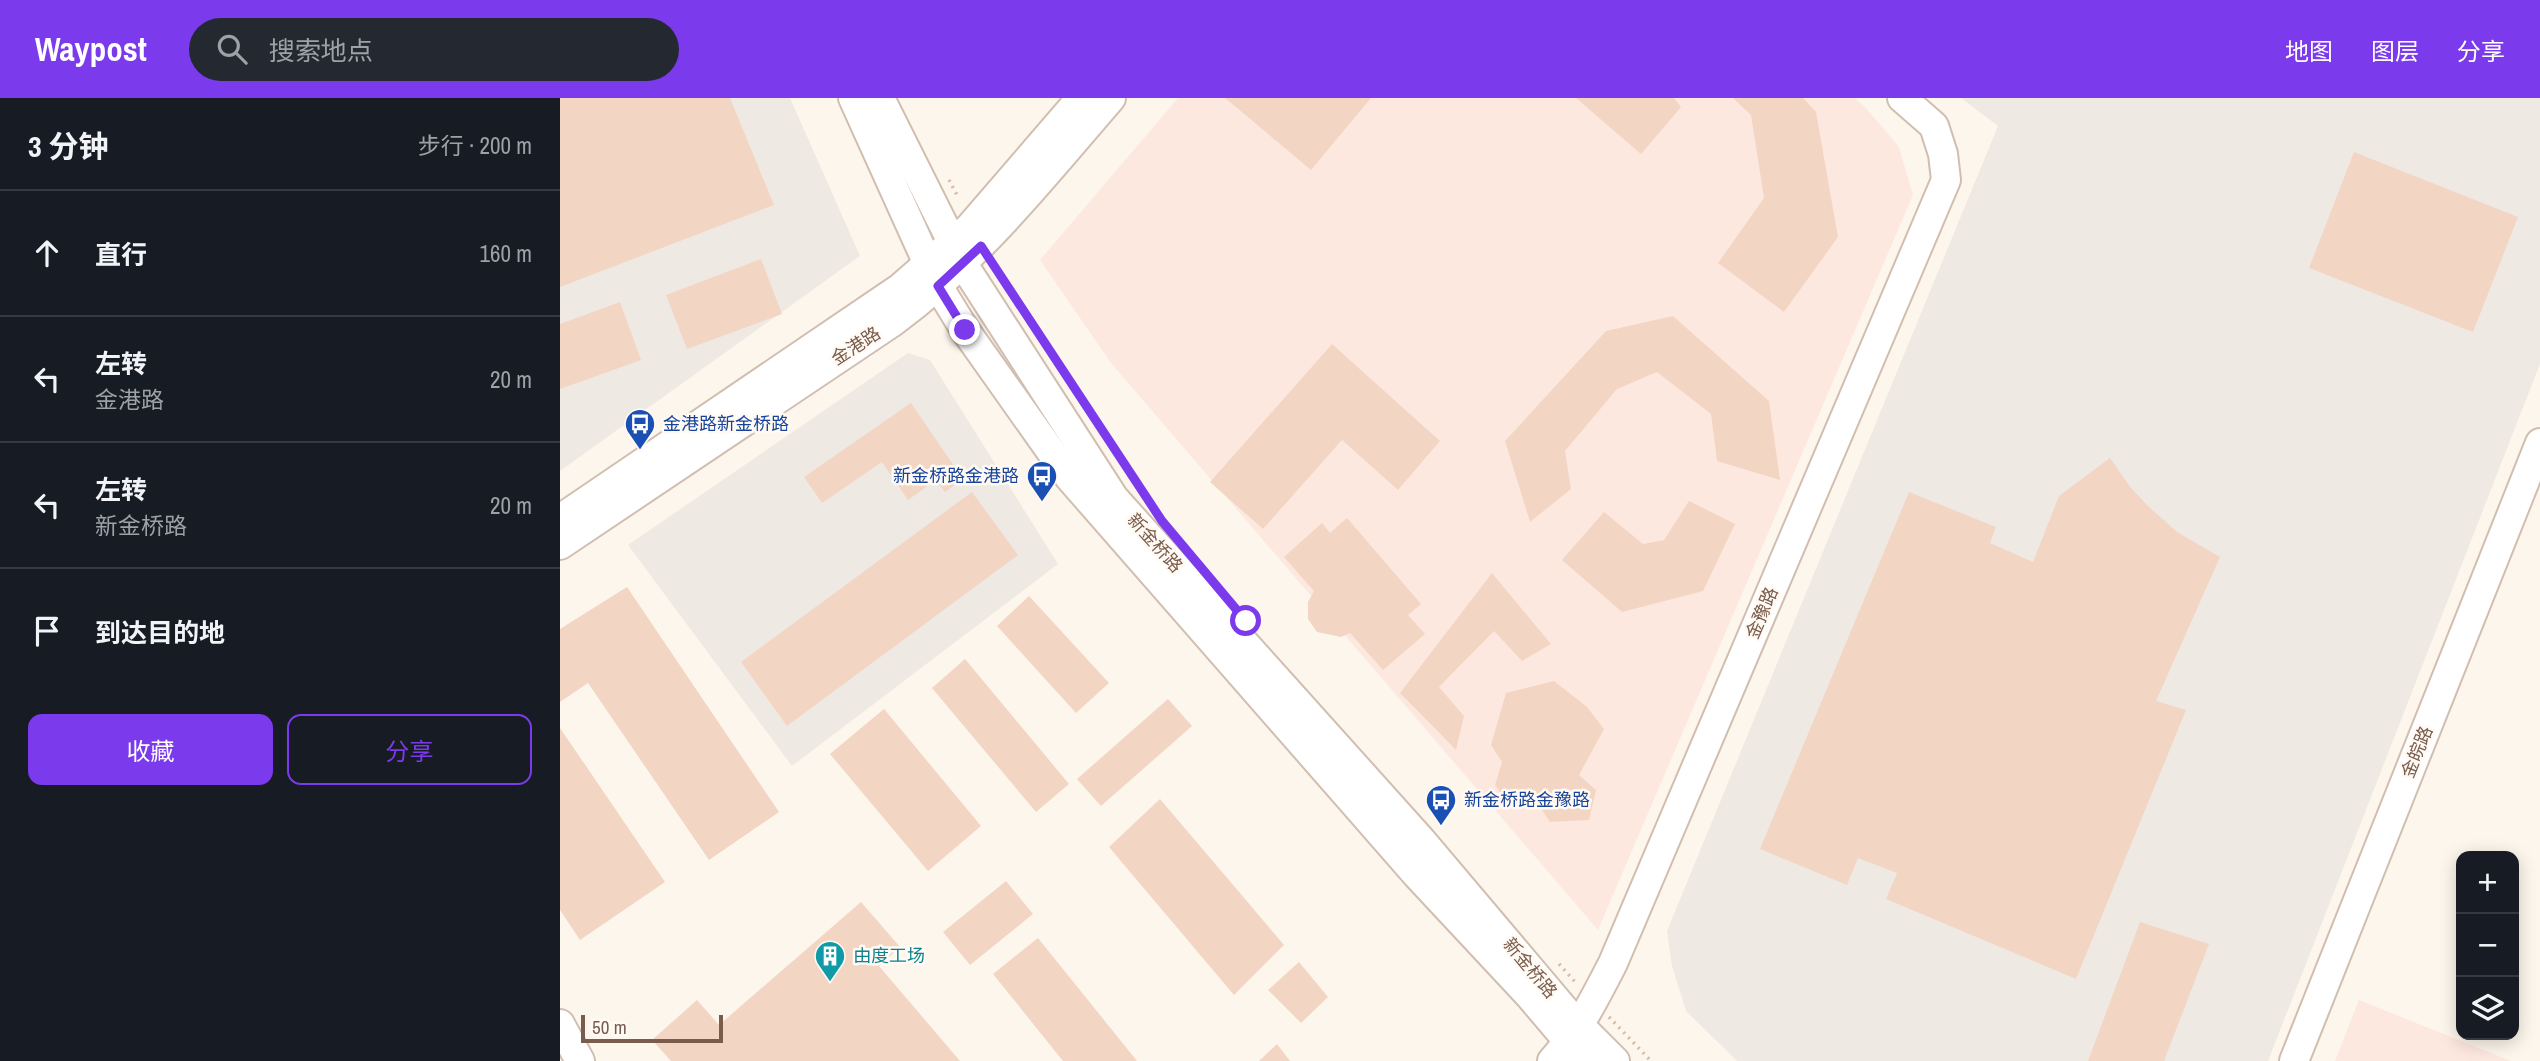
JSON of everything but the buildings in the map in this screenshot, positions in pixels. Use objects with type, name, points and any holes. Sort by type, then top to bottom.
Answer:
[{"type":"street","name":"新金桥路","points":[[853,98],[932,276],[965,330],[1069,477],[1418,875],[1529,995],[1575,1038],[1615,1061]]},
{"type":"street","name":"新金桥路","points":[[880,98],[961,245],[1114,498],[1422,841],[1575,1038]]},
{"type":"street","name":"金港路","points":[[560,545],[894,321],[961,245],[1081,98]]},
{"type":"street","name":"金港路","points":[[961,245],[1006,220],[1111,98]]},
{"type":"street","name":"金豫路","points":[[1575,1038],[1618,950],[1946,180],[1943,154],[1934,126],[1902,98]]},
{"type":"street","name":"金港路","points":[[560,519],[883,300],[932,276]]},
{"type":"street","name":"金皖路","points":[[2294,1061],[2540,443]]},
{"type":"street","points":[[560,1024],[580,1061]]},
{"type":"path","points":[[945,173],[951,183],[961,245]]},
{"type":"path","points":[[1040,337],[1147,498]]},
{"type":"path","points":[[1551,956],[1575,1038],[1651,1061]]},
{"type":"shaded area","points":[[560,98],[790,98],[860,256],[560,471]]},
{"type":"shaded area","points":[[1178,98],[1855,98],[1899,147],[1913,195],[1598,930],[1111,363],[1040,260]]},
{"type":"shaded area","points":[[1961,98],[2540,98],[2540,364],[2268,1061],[1737,1061],[1686,1011],[1672,966],[1667,931],[1998,126]]},
{"type":"shaded area","points":[[908,353],[930,360],[1058,564],[792,766],[628,545]]},
{"type":"shaded area","points":[[2359,1000],[2511,1061],[2335,1061]]},
{"type":"place","name":"金港路新金桥路","points":[[640,451]]},
{"type":"place","name":"新金桥路金港路","points":[[1042,503]]},
{"type":"place","name":"新金桥路金豫路","points":[[1441,827]]},
{"type":"place","name":"由度工场","points":[[830,983]]},
{"type":"route","points":[[965,330],[938,286],[981,246],[1162,521],[1246,621]]}]
